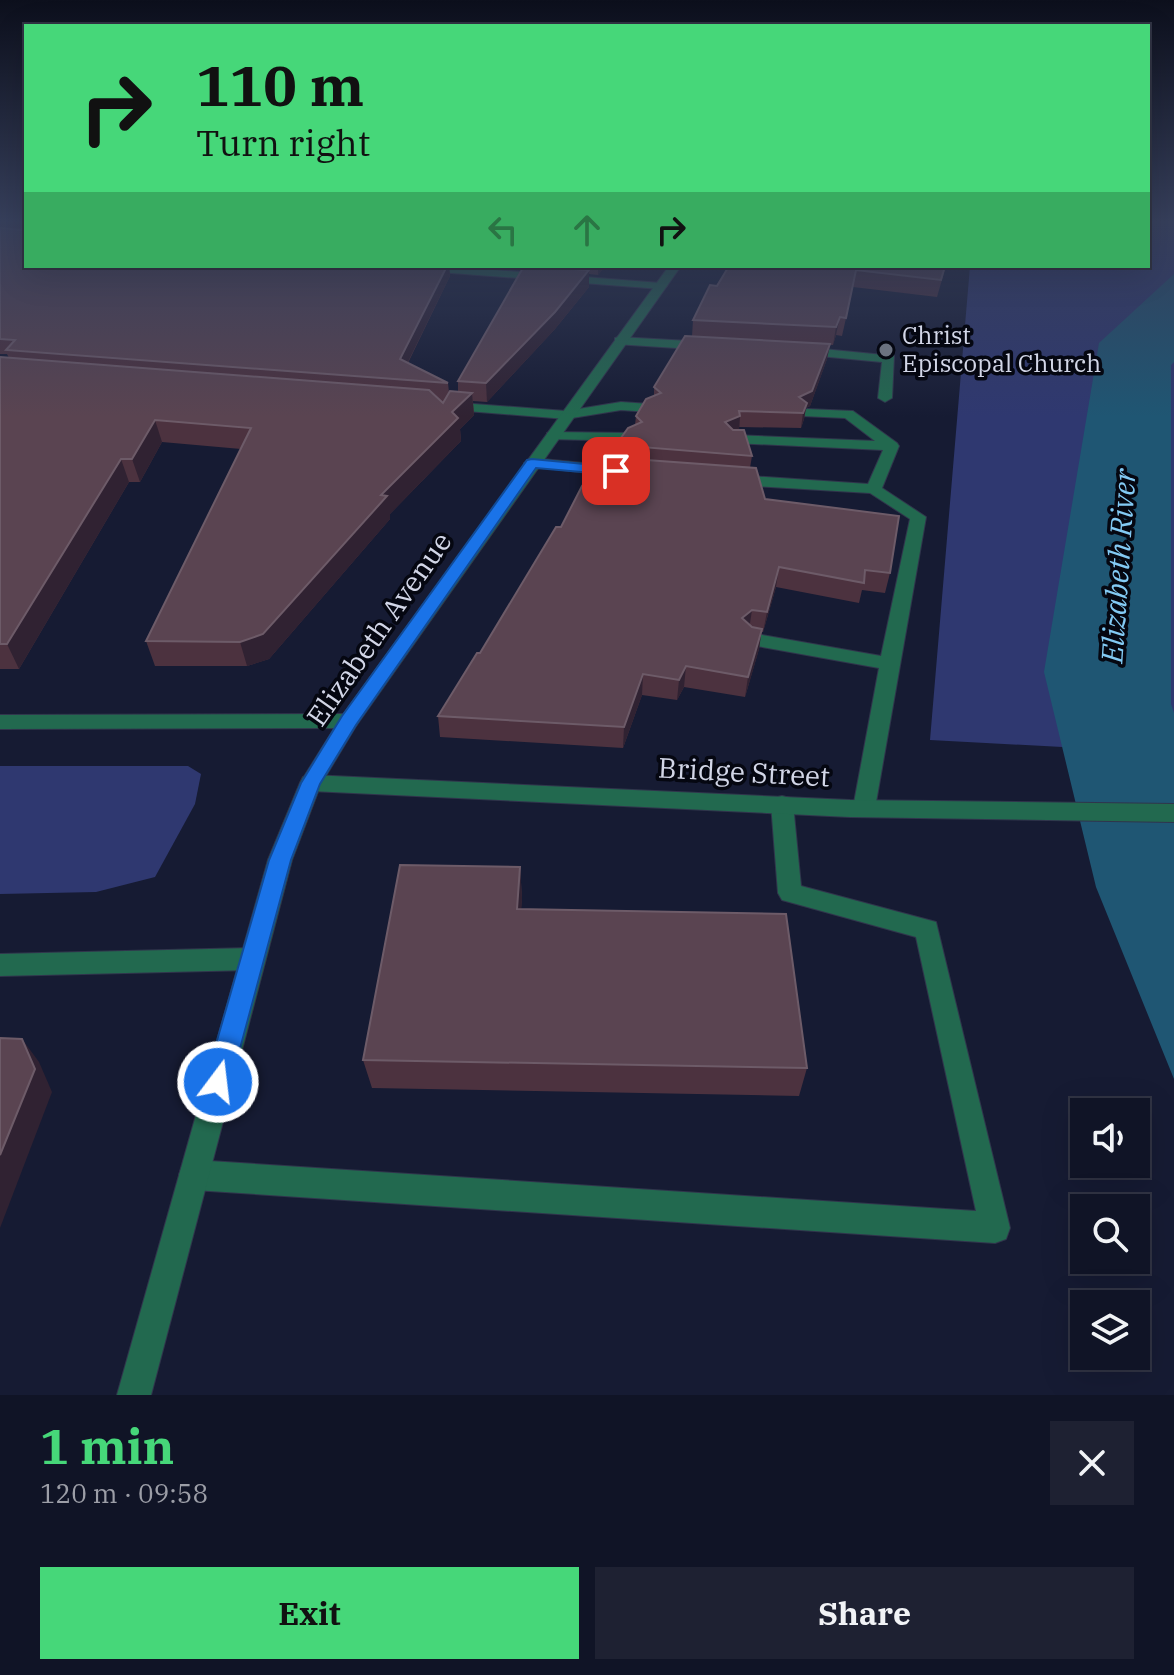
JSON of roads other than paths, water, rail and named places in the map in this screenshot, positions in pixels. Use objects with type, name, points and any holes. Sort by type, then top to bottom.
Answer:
[{"type":"street","name":"Elizabeth Avenue","points":[[134,1395],[251,959],[280,860],[311,783],[349,721],[660,287]]},
{"type":"street","points":[[619,341],[725,347]]},
{"type":"street","points":[[786,350],[889,359],[885,398]]},
{"type":"street","points":[[425,404],[566,415],[621,406],[650,408]]},
{"type":"street","points":[[807,413],[848,414],[892,446]]},
{"type":"street","points":[[552,436],[632,437]]},
{"type":"street","points":[[733,439],[892,446]]},
{"type":"street","points":[[874,489],[892,446]]},
{"type":"street","points":[[532,463],[644,473]]},
{"type":"street","points":[[720,479],[874,489],[918,517],[864,808]]},
{"type":"street","points":[[751,639],[889,664]]},
{"type":"street","points":[[0,722],[349,721]]},
{"type":"street","name":"Bridge Street","points":[[311,783],[864,808],[1072,815],[1174,813]]},
{"type":"street","points":[[194,1175],[995,1228],[927,929],[790,893],[782,804]]},
{"type":"street","points":[[0,965],[251,959]]},
{"type":"water","name":"Elizabeth River","points":[[1160,287],[1174,287],[1174,362],[1171,365],[1171,704],[1174,713],[1174,1079],[1096,887],[1044,672],[1099,343]]},
{"type":"place","name":"Christ Episcopal Church","points":[[886,350]]}]
